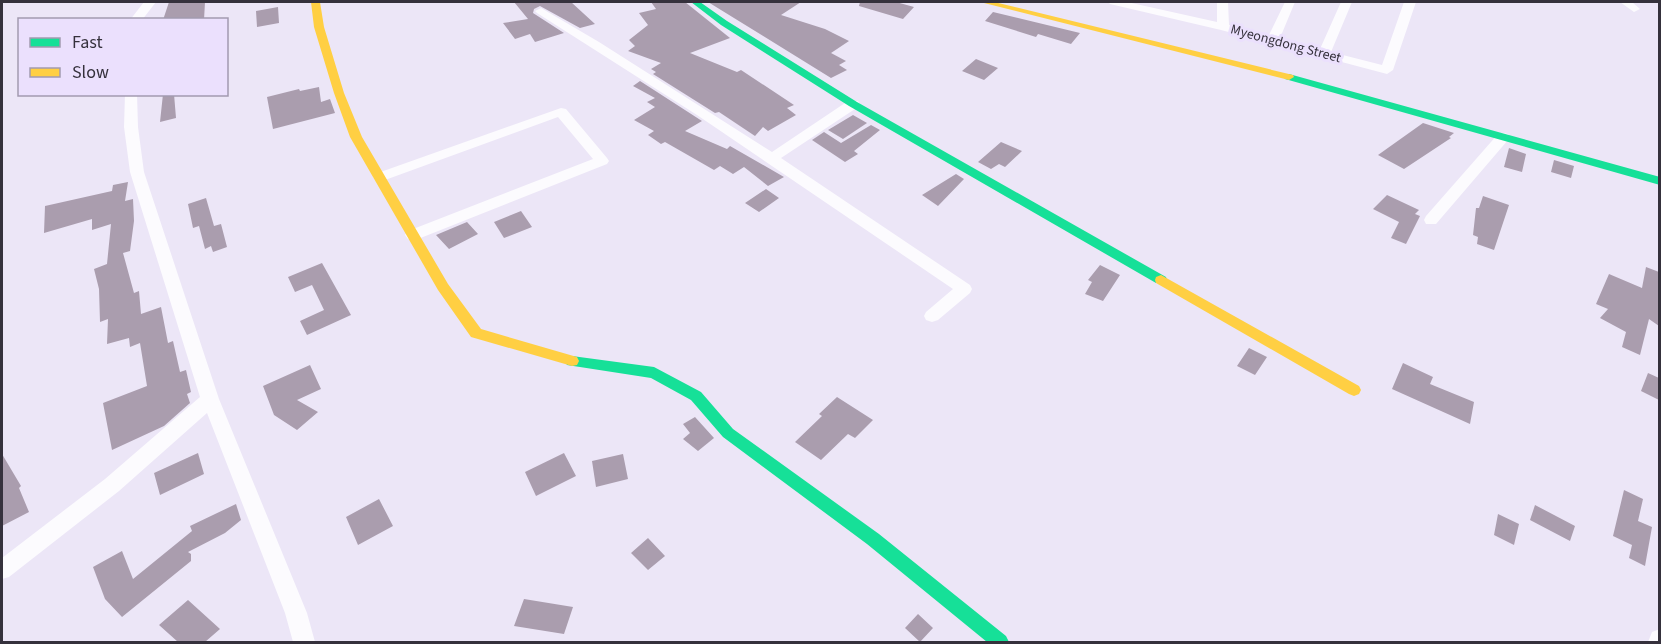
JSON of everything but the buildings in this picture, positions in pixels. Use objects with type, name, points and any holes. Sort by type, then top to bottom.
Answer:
[{"type":"street","points":[[138,18],[150,2]]},
{"type":"street","points":[[315,2],[319,27],[345,110],[356,137],[443,287],[476,333],[563,360],[654,373],[696,396],[728,433],[873,540],[1000,642]]},
{"type":"street","points":[[695,2],[724,23],[853,104],[1354,390]]},
{"type":"street","points":[[985,2],[1257,68],[1659,181]]},
{"type":"street","name":"Myeongdong Street","points":[[1114,2],[1167,8],[1223,27],[1387,70],[1410,2]]},
{"type":"street","points":[[1223,2],[1223,27]]},
{"type":"street","points":[[1273,39],[1290,2]]},
{"type":"street","points":[[1324,53],[1347,2]]},
{"type":"street","points":[[541,11],[657,82],[964,289],[932,316]]},
{"type":"street","points":[[132,96],[131,127],[137,172],[210,399],[296,613],[303,642]]},
{"type":"street","points":[[772,158],[853,104]]},
{"type":"street","points":[[380,177],[561,112],[602,161],[413,235]]},
{"type":"street","points":[[1431,220],[1503,137]]},
{"type":"street","points":[[2,570],[112,485],[210,399]]},
{"type":"traffic: fast","points":[[695,2],[724,23],[853,104],[1161,280]]},
{"type":"traffic: fast","points":[[1289,77],[1660,181]]},
{"type":"traffic: fast","points":[[572,361],[654,373],[696,396],[728,433],[873,539],[1000,642]]},
{"type":"traffic: slow","points":[[315,2],[319,27],[339,93],[356,137],[443,287],[476,333],[572,361]]},
{"type":"traffic: slow","points":[[985,2],[1289,77]]},
{"type":"traffic: slow","points":[[1161,280],[1354,390]]}]
